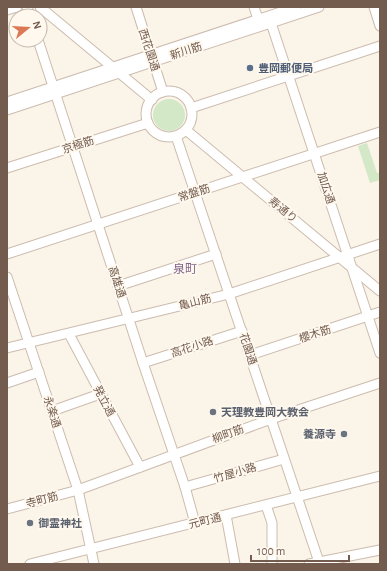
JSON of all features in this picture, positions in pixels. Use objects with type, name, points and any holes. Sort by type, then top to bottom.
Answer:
[{"type":"street","points":[[7,10],[17,7]]},
{"type":"street","points":[[40,7],[152,100]]},
{"type":"street","name":"西花園通","points":[[136,7],[163,92]]},
{"type":"street","points":[[254,7],[258,19]]},
{"type":"street","name":"新川筋","points":[[152,58],[258,19],[296,7]]},
{"type":"street","name":"新川筋","points":[[7,102],[54,90],[152,58],[271,23],[319,7]]},
{"type":"street","points":[[374,7],[380,26]]},
{"type":"street","name":"加広通","points":[[271,23],[314,154],[344,256]]},
{"type":"street","points":[[191,108],[380,46]]},
{"type":"street","name":"高雄通","points":[[41,48],[143,364],[185,487],[195,523]]},
{"type":"street","name":"新川筋","points":[[7,110],[54,90]]},
{"type":"street","points":[[163,92],[180,94],[187,100],[192,113],[191,122],[186,130],[176,136],[168,137],[160,135],[153,130],[147,119],[147,111],[152,100],[163,92]]},
{"type":"street","name":"京極筋","points":[[7,168],[148,122]]},
{"type":"street","name":"寿通り","points":[[186,130],[243,178],[344,256],[352,267],[380,291]]},
{"type":"street","name":"常盤筋","points":[[7,254],[380,132]]},
{"type":"street","name":"花園通","points":[[176,136],[319,562]]},
{"type":"street","name":"亀山筋","points":[[7,348],[229,294],[380,244]]},
{"type":"street","points":[[118,286],[216,254]]},
{"type":"street","points":[[352,267],[380,353]]},
{"type":"street","name":"永楽通","points":[[7,277],[78,490],[94,564]]},
{"type":"street","name":"櫻木筋","points":[[250,355],[380,312]]},
{"type":"street","name":"高花小路","points":[[143,364],[242,331]]},
{"type":"street","name":"発立通","points":[[69,334],[140,467]]},
{"type":"street","points":[[7,383],[39,372]]},
{"type":"street","name":"柳町筋","points":[[78,490],[271,419],[380,383]]},
{"type":"street","points":[[52,411],[100,394]]},
{"type":"street","name":"竹屋小路","points":[[185,487],[284,459]]},
{"type":"street","name":"元町通","points":[[30,564],[380,476]]},
{"type":"street","name":"寺町筋","points":[[7,509],[78,490]]},
{"type":"street","points":[[266,505],[272,523],[272,564]]},
{"type":"street","points":[[226,515],[235,564]]},
{"type":"street","points":[[308,564],[380,550]]},
{"type":"green space","points":[[166,99],[172,99],[182,106],[185,115],[184,121],[178,128],[172,131],[166,131],[156,124],[153,118],[153,112],[160,102]]},
{"type":"green space","points":[[367,143],[377,173],[380,173],[380,180],[370,183],[358,146]]},
{"type":"place","name":"豊岡郵便局","points":[[250,68]]},
{"type":"place","name":"天理教豊岡大教会","points":[[213,412]]},
{"type":"place","name":"養源寺","points":[[344,434]]},
{"type":"place","name":"御霊神社","points":[[30,523]]},
{"type":"district","name":"泉町","points":[[185,269]]}]
